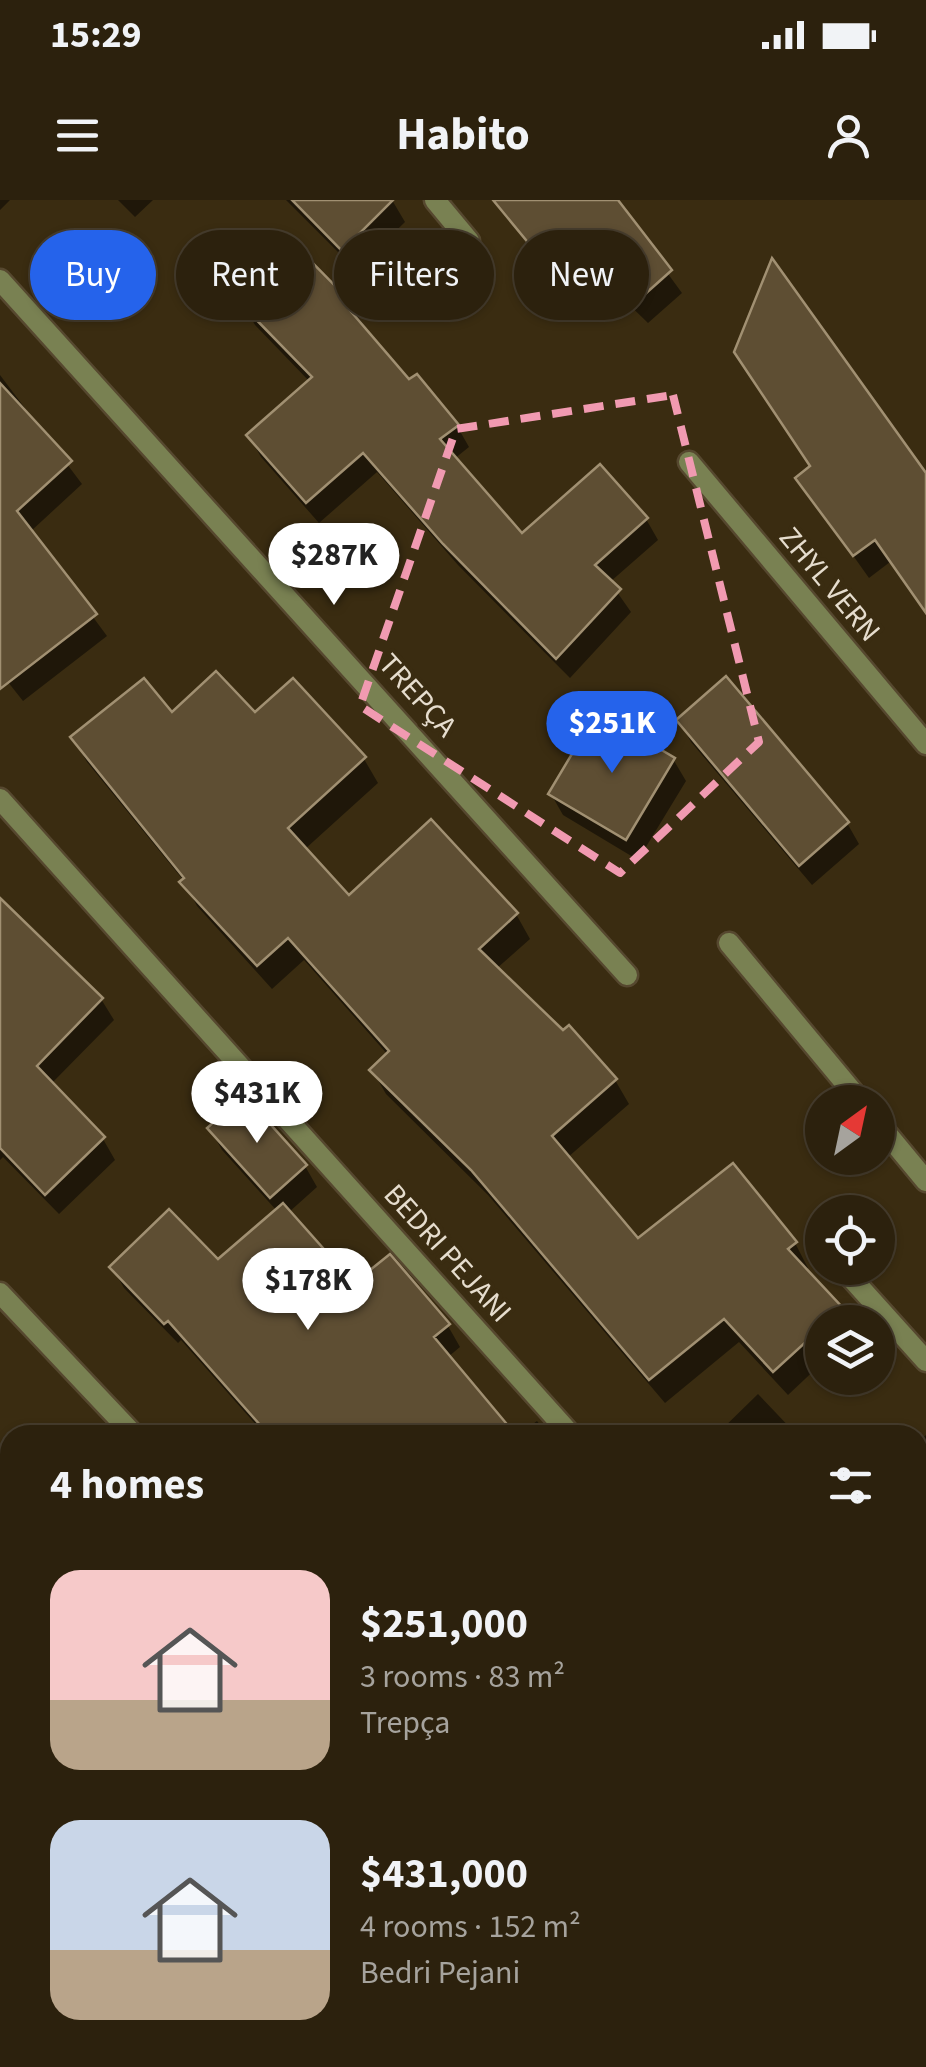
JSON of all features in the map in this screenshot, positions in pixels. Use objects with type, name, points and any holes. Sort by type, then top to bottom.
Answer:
[{"type":"street","points":[[434,200],[460,230]]},
{"type":"street","name":"TREPÇA","points":[[0,280],[627,974]]},
{"type":"street","name":"ZHYL VERN","points":[[688,462],[926,744]]},
{"type":"street","name":"BEDRI PEJANI","points":[[0,799],[562,1425]]},
{"type":"street","points":[[728,943],[847,1085]]},
{"type":"street","points":[[895,1144],[926,1181]]},
{"type":"street","points":[[858,1285],[926,1362]]},
{"type":"street","points":[[0,1293],[125,1425]]},
{"type":"highlighted area","points":[[673,395],[759,742],[620,873],[360,706],[456,429]]},
{"type":"building","points":[[292,200],[393,200],[363,230],[334,230],[334,243]]},
{"type":"building","points":[[493,200],[618,200],[641,230],[518,230]]},
{"type":"building","points":[[649,240],[672,270],[649,291]]},
{"type":"building","points":[[772,258],[926,473],[926,613],[875,540],[853,556],[795,478],[810,466],[734,352]]},
{"type":"building","points":[[314,264],[334,285],[334,320],[358,320],[409,379],[417,374],[459,425],[440,439],[522,533],[600,464],[648,518],[595,565],[621,589],[556,659],[443,544],[363,453],[306,503],[246,435],[312,377],[257,320],[314,320]]},
{"type":"building","points":[[0,383],[72,461],[17,511],[97,614],[0,689]]},
{"type":"building","points":[[216,671],[255,712],[293,678],[366,757],[288,828],[349,895],[431,819],[518,913],[479,949],[563,1030],[569,1025],[617,1079],[552,1136],[638,1238],[733,1163],[797,1242],[788,1249],[805,1267],[805,1285],[822,1285],[840,1305],[805,1305],[805,1343],[773,1372],[724,1319],[649,1380],[471,1170],[369,1070],[389,1051],[288,938],[257,966],[179,882],[184,878],[70,737],[144,678],[172,712]]},
{"type":"building","points":[[726,676],[849,822],[799,866],[676,720]]},
{"type":"building","points":[[597,712],[675,758],[626,840],[548,794]]},
{"type":"building","points":[[0,898],[103,998],[37,1066],[105,1137],[45,1195],[0,1148]]},
{"type":"building","points":[[244,1095],[307,1165],[270,1198],[207,1128]]},
{"type":"building","points":[[283,1203],[354,1283],[390,1254],[450,1324],[434,1337],[508,1425],[260,1425],[168,1321],[164,1324],[109,1267],[169,1209],[218,1259]]}]
